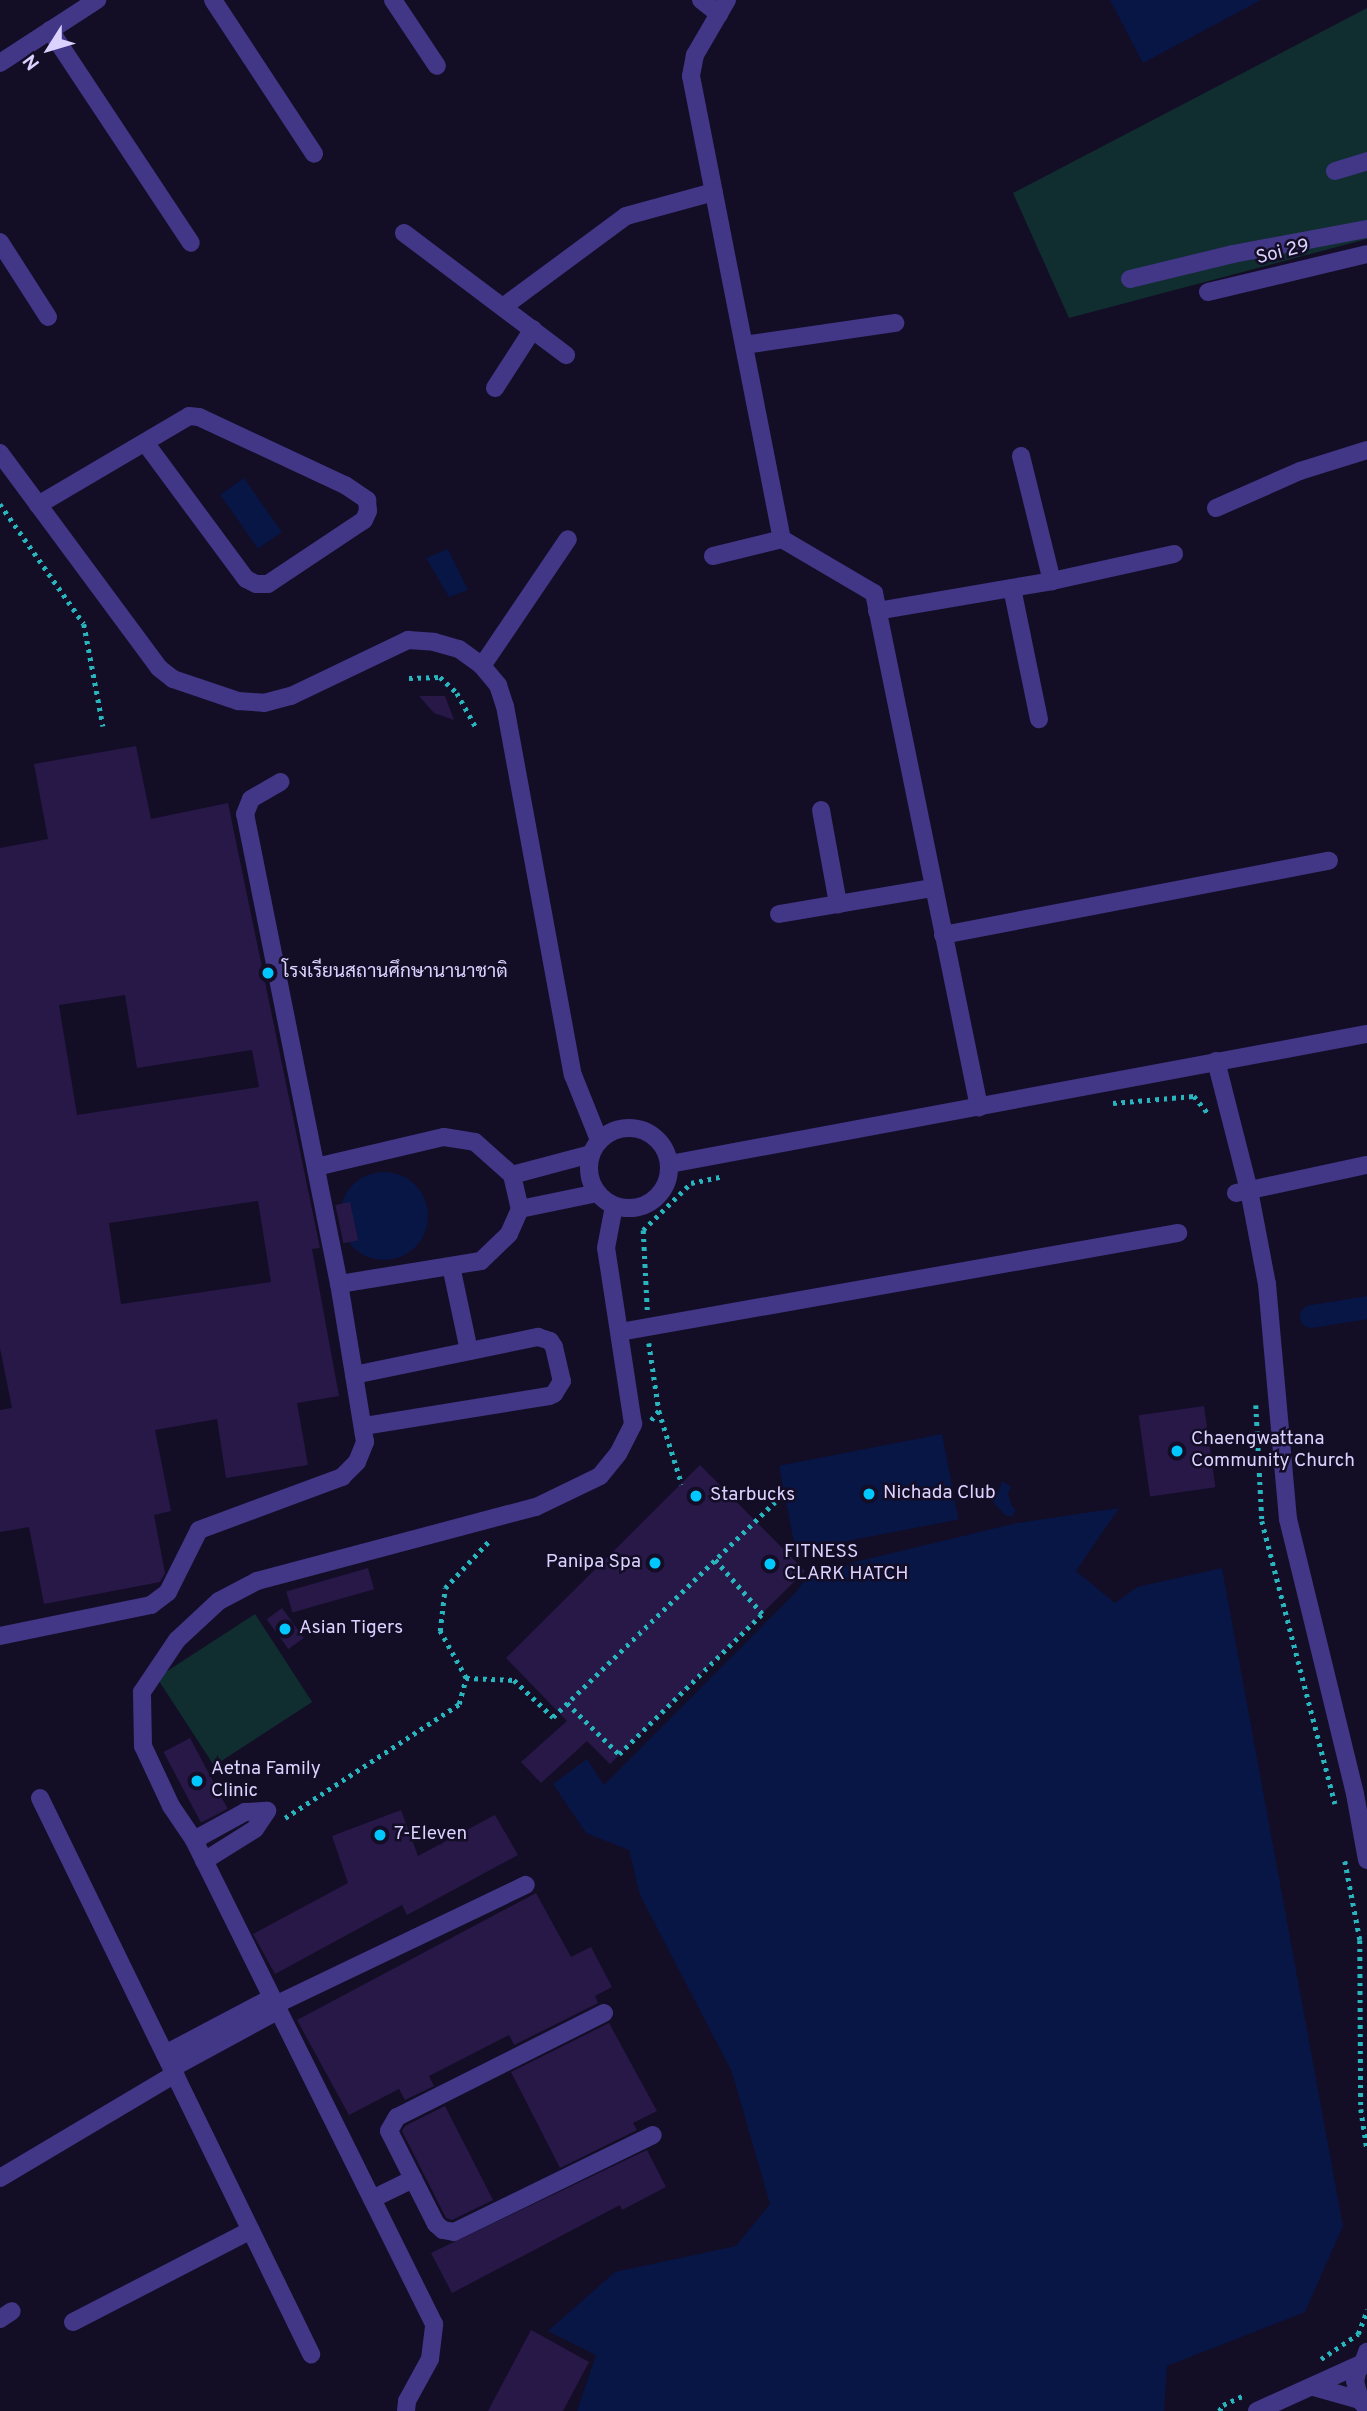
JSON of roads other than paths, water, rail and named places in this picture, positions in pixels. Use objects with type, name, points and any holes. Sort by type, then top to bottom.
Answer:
[{"type":"street","points":[[0,63],[97,0]]},
{"type":"street","points":[[213,0],[314,154]]},
{"type":"street","points":[[393,0],[437,66]]},
{"type":"street","points":[[701,0],[723,7],[695,55],[691,76],[782,539]]},
{"type":"street","points":[[50,30],[191,243]]},
{"type":"street","points":[[1335,171],[1367,161]]},
{"type":"street","points":[[503,307],[626,216],[714,192]]},
{"type":"street","points":[[1130,279],[1233,254],[1367,229]]},
{"type":"street","points":[[404,233],[566,355]]},
{"type":"street","points":[[0,242],[48,317]]},
{"type":"street","name":"Soi 29","points":[[1208,292],[1367,254]]},
{"type":"street","points":[[744,345],[895,323]]},
{"type":"street","points":[[495,388],[533,330]]},
{"type":"street","points":[[38,505],[146,444],[189,416],[199,417],[345,485],[367,500],[368,511],[364,520],[268,584],[256,584],[246,579],[146,444]]},
{"type":"street","points":[[1216,508],[1300,471],[1367,450]]},
{"type":"street","points":[[0,453],[159,668],[173,679],[237,701],[264,703],[291,696],[408,640],[434,642],[459,649],[482,666],[498,685],[505,706],[573,1075],[595,1147],[589,1173],[597,1193],[614,1206],[634,1209],[653,1202],[668,1181],[670,1164],[663,1146],[653,1136],[634,1128],[619,1129],[595,1147],[512,1175]]},
{"type":"street","points":[[1021,456],[1052,581]]},
{"type":"street","points":[[482,666],[568,539]]},
{"type":"street","points":[[713,555],[782,539],[874,593],[979,1107]]},
{"type":"street","points":[[877,611],[1052,581],[1174,554]]},
{"type":"street","points":[[1012,588],[1040,719]]},
{"type":"street","points":[[0,1636],[151,1605],[168,1592],[199,1530],[342,1477],[358,1462],[365,1442],[339,1284],[245,814],[251,799],[281,782]]},
{"type":"street","points":[[821,810],[838,904]]},
{"type":"street","points":[[943,935],[1329,861]]},
{"type":"street","points":[[779,914],[933,888]]},
{"type":"street","points":[[670,1164],[1367,1034]]},
{"type":"street","points":[[1216,1061],[1242,1191],[1267,1284],[1288,1519],[1361,1792],[1367,1860]]},
{"type":"street","points":[[316,1167],[444,1137],[475,1142],[512,1175],[520,1209],[509,1234],[481,1261],[339,1284]]},
{"type":"street","points":[[1242,1191],[1367,1165]]},
{"type":"street","points":[[520,1209],[597,1193]]},
{"type":"street","points":[[406,2411],[407,2401],[430,2359],[435,2324],[194,1840],[171,1807],[144,1746],[142,1692],[177,1640],[219,1601],[257,1581],[536,1507],[600,1476],[618,1454],[633,1424],[606,1248],[614,1206]]},
{"type":"street","points":[[620,1332],[1178,1233]]},
{"type":"street","points":[[451,1266],[469,1351]]},
{"type":"street","points":[[354,1375],[538,1336],[545,1338],[554,1347],[562,1381],[559,1388],[549,1396],[363,1426]]},
{"type":"street","points":[[40,1798],[312,2354]]},
{"type":"street","points":[[194,1840],[245,1812],[267,1811],[255,1829],[204,1861]]},
{"type":"street","points":[[0,2178],[171,2066],[274,2005],[526,1885]]},
{"type":"street","points":[[604,2013],[397,2117],[389,2131],[436,2224],[443,2230],[454,2232],[653,2134]]},
{"type":"street","points":[[372,2199],[413,2179]]},
{"type":"street","points":[[73,2322],[251,2231]]},
{"type":"street","points":[[1257,2411],[1314,2387],[1365,2358]]},
{"type":"street","points":[[1363,2405],[1355,2381],[1365,2358]]},
{"type":"street","points":[[1314,2387],[1363,2405]]},
{"type":"water","points":[[1110,0],[1261,0],[1143,63]]},
{"type":"water","points":[[244,478],[282,532],[258,549],[220,495]]},
{"type":"water","points":[[448,549],[468,590],[449,597],[426,558]]},
{"type":"water","points":[[384,1172],[401,1176],[415,1185],[424,1199],[428,1216],[424,1233],[415,1247],[401,1256],[384,1260],[367,1256],[353,1247],[344,1233],[340,1216],[344,1199],[353,1185],[367,1176]]},
{"type":"water","name":"Nichada Club","points":[[942,1434],[959,1519],[796,1551],[779,1466]]},
{"type":"water","points":[[1002,1481],[1011,1487],[1008,1493],[1011,1505],[1016,1510],[1012,1516],[1006,1516],[992,1497],[999,1491]]},
{"type":"water","points":[[1119,1508],[1076,1571],[1115,1603],[1137,1587],[1222,1568],[1343,2226],[1305,2312],[1167,2366],[1164,2411],[577,2411],[596,2355],[548,2331],[615,2272],[736,2246],[770,2204],[732,2072],[640,1895],[629,1850],[586,1833],[553,1784],[587,1759],[604,1785],[797,1591],[809,1573],[1017,1523]]},
{"type":"waterway","points":[[1311,1316],[1367,1307]]},
{"type":"place","name":"โรงเรียนสถานศึกษานานาชาติ","points":[[268,973]]},
{"type":"place","name":"Chaengwattana Community Church","points":[[1177,1451]]},
{"type":"place","name":"Nichada Club","points":[[869,1494]]},
{"type":"place","name":"Starbucks","points":[[696,1496]]},
{"type":"place","name":"Panipa Spa","points":[[655,1563]]},
{"type":"place","name":"FITNESS CLARK HATCH","points":[[770,1564]]},
{"type":"place","name":"Asian Tigers","points":[[285,1629]]},
{"type":"place","name":"Aetna Family Clinic","points":[[197,1781]]},
{"type":"place","name":"7-Eleven","points":[[380,1835]]}]
